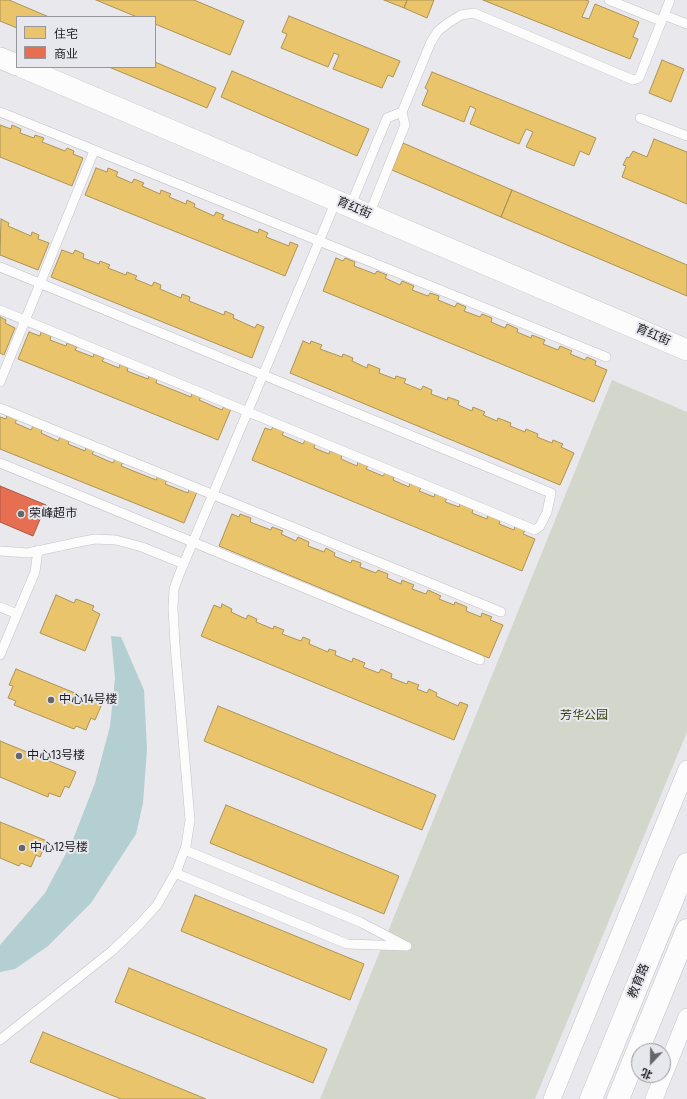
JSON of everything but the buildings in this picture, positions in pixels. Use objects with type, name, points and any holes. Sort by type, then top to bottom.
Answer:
[{"type":"main road","name":"教育路","points":[[591,1099],[687,864]]},
{"type":"main road","name":"教育路","points":[[618,1099],[687,930]]},
{"type":"street","points":[[0,58],[16,65]]},
{"type":"street","name":"育红街","points":[[24,68],[687,350]]},
{"type":"street","points":[[552,1099],[687,769]]},
{"type":"street","points":[[654,1099],[687,1017]]},
{"type":"lane","points":[[609,0],[662,18],[687,24]]},
{"type":"lane","points":[[369,215],[405,125],[402,112],[431,42],[438,32],[448,23],[462,15],[474,13],[633,80],[639,78],[670,0]]},
{"type":"lane","points":[[0,112],[606,357]]},
{"type":"lane","points":[[0,1040],[117,946],[139,925],[157,905],[175,873],[185,850],[190,820],[188,778],[176,653],[173,608],[174,589],[319,241],[343,204],[387,118],[402,112]]},
{"type":"lane","points":[[640,118],[687,136]]},
{"type":"lane","points":[[0,382],[94,151]]},
{"type":"lane","points":[[0,268],[551,492],[547,512],[540,526],[535,530],[0,310]]},
{"type":"lane","points":[[0,408],[501,612]]},
{"type":"lane","points":[[0,464],[480,660]]},
{"type":"lane","points":[[0,551],[28,553],[95,539],[116,540],[142,547],[184,564]]},
{"type":"lane","points":[[0,655],[35,572],[38,550]]},
{"type":"lane","points":[[0,607],[17,614]]},
{"type":"lane","points":[[175,873],[347,944],[407,946],[360,922],[185,850]]},
{"type":"green space","name":"芳华公园","points":[[612,380],[687,412],[687,732],[535,1099],[320,1099]]},
{"type":"water","points":[[111,636],[121,637],[144,690],[147,749],[143,803],[136,834],[91,903],[48,946],[15,969],[0,972],[0,945],[45,893],[72,842],[95,783],[110,726],[115,678]]},
{"type":"place","name":"荣峰超市","points":[[21,514]]},
{"type":"place","name":"中心14号楼","points":[[51,700]]},
{"type":"place","name":"中心13号楼","points":[[19,756]]},
{"type":"place","name":"中心12号楼","points":[[22,848]]}]
